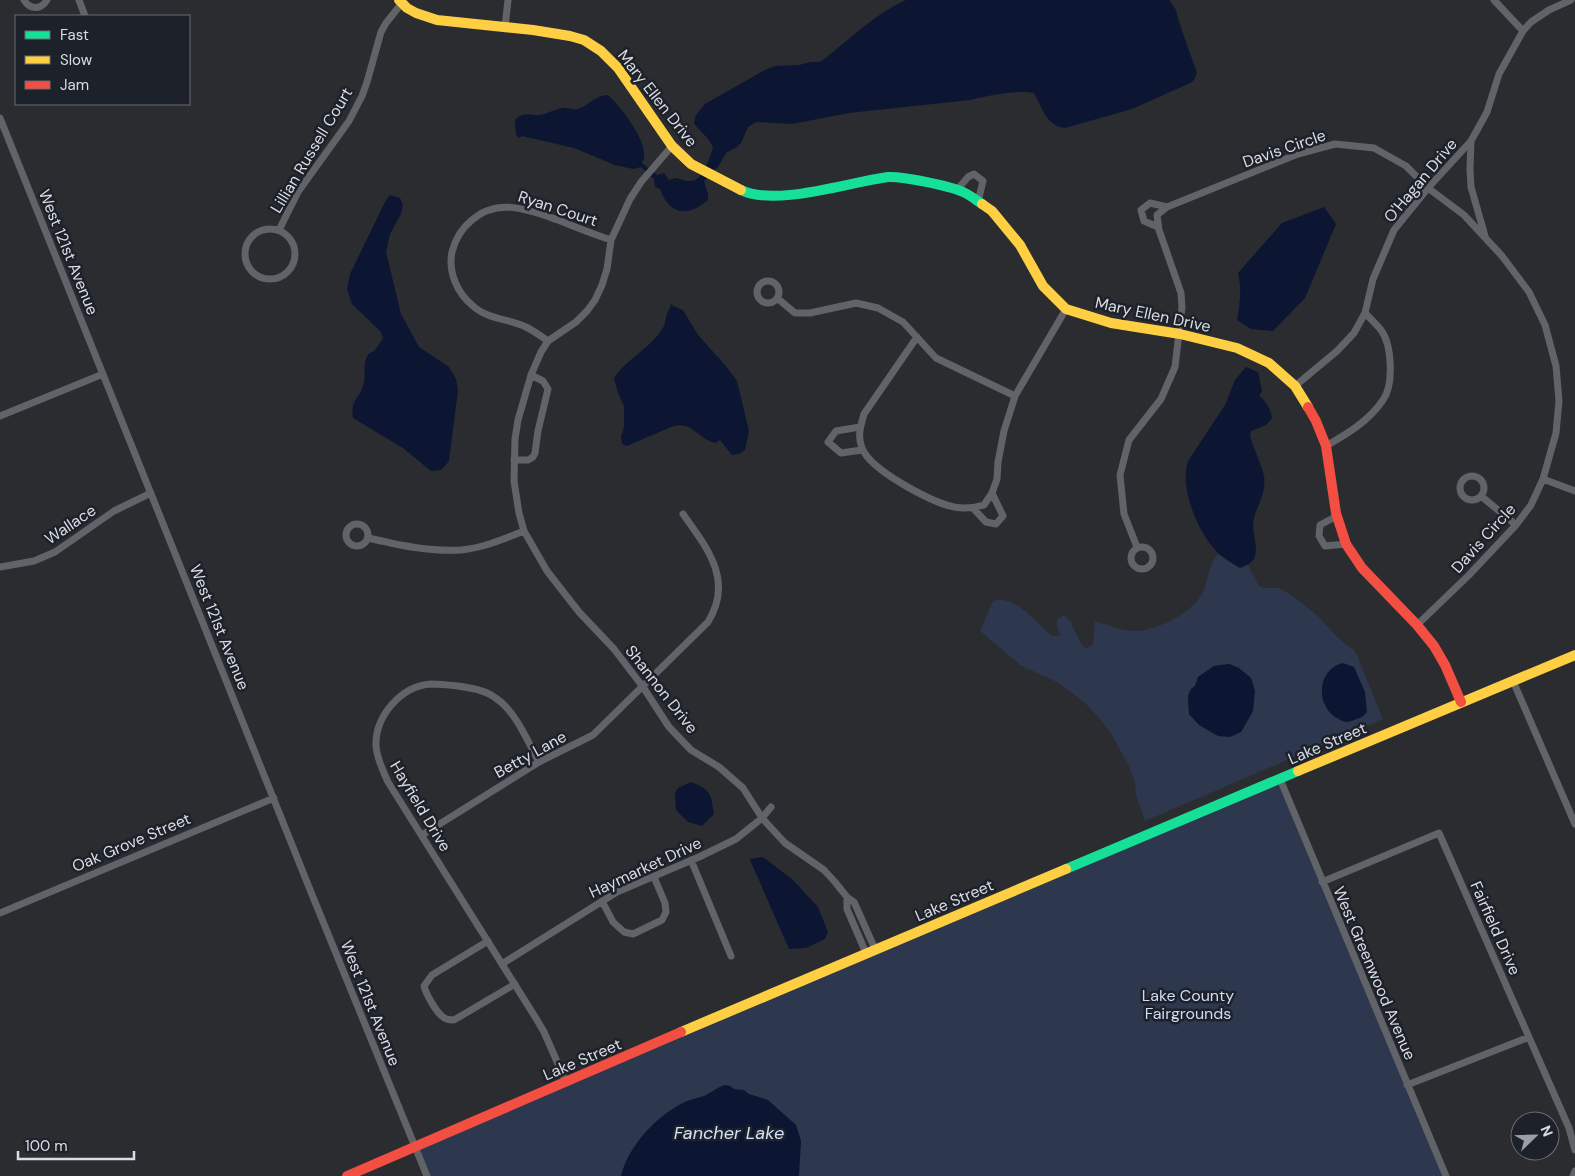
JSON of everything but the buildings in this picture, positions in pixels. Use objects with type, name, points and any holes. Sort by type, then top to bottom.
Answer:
[{"type":"street","points":[[24,0],[28,6],[35,8],[42,6],[47,0]]},
{"type":"street","points":[[80,0],[85,15]]},
{"type":"street","points":[[505,27],[508,0]]},
{"type":"street","points":[[1494,0],[1523,31]]},
{"type":"street","name":"O'Hagan Drive","points":[[1295,386],[1338,351],[1354,333],[1365,313],[1373,279],[1394,230],[1428,188],[1471,141],[1487,112],[1499,74],[1523,31],[1531,22],[1549,10],[1572,0]]},
{"type":"street","name":"Mary Ellen Drive","points":[[400,2],[414,12],[437,20],[505,27],[570,36],[584,40],[601,52],[618,68],[672,146],[691,164],[748,194],[777,196],[890,177],[924,182],[957,190],[992,211],[1020,245],[1043,286],[1066,309],[1111,324],[1180,334],[1237,348],[1269,363],[1295,386],[1316,421],[1326,446],[1337,516],[1346,544],[1362,568],[1417,625],[1434,646],[1445,665],[1461,702]]},
{"type":"street","name":"Lillian Russell Court","points":[[279,230],[298,192],[349,120],[362,96],[381,32],[400,2]]},
{"type":"street","name":"West 121st Avenue","points":[[0,118],[427,1176]]},
{"type":"street","name":"Davis Circle","points":[[1471,141],[1471,187],[1485,238]]},
{"type":"street","name":"Davis Circle","points":[[1158,227],[1157,215],[1167,207],[1298,154],[1335,144],[1374,148],[1406,166],[1428,188],[1464,215],[1502,256],[1529,292],[1545,325],[1556,366],[1559,401],[1556,433],[1542,479],[1531,505],[1516,525],[1469,576],[1417,625]]},
{"type":"street","name":"Shannon Drive","points":[[672,146],[654,165],[630,199],[611,240],[607,269],[595,300],[576,322],[548,341],[531,375],[518,420],[514,460],[516,496],[524,531],[547,571],[579,612],[614,649],[670,727],[692,750],[719,767],[743,788],[762,818],[785,843],[824,870],[847,897],[847,909],[871,951]]},
{"type":"street","points":[[957,190],[968,176],[974,174],[982,181],[978,202]]},
{"type":"street","points":[[1137,547],[1124,514],[1120,475],[1129,440],[1161,399],[1174,367],[1180,334],[1182,307],[1181,293],[1158,227],[1144,221],[1141,210],[1150,203],[1167,207]]},
{"type":"street","name":"Ryan Court","points":[[548,341],[525,327],[474,308],[464,298],[454,278],[451,264],[452,253],[461,233],[466,225],[482,212],[505,206],[527,209],[611,240]]},
{"type":"street","name":"Lillian Russell Court","points":[[263,230],[279,230],[292,241],[296,257],[293,265],[281,277],[265,279],[257,276],[246,263],[246,247],[256,233],[263,230]]},
{"type":"street","points":[[777,298],[795,313],[810,313],[856,303],[878,308],[903,322],[936,358],[1015,396]]},
{"type":"street","points":[[918,337],[864,414],[860,427],[862,450],[875,465],[890,477],[939,502],[955,507],[973,508],[984,505],[992,494],[1004,431],[1015,396],[1066,309]]},
{"type":"street","points":[[1326,446],[1365,420],[1384,399],[1390,378],[1389,354],[1382,331],[1365,313]]},
{"type":"street","points":[[0,416],[103,374]]},
{"type":"street","points":[[514,460],[528,460],[535,453],[548,389],[543,381],[531,375]]},
{"type":"street","points":[[860,427],[836,431],[828,442],[841,453],[862,450]]},
{"type":"street","points":[[1542,479],[1575,490]]},
{"type":"street","name":"Wallace","points":[[0,567],[34,561],[55,552],[114,511],[151,493]]},
{"type":"street","points":[[973,508],[986,522],[996,524],[1003,516],[992,494]]},
{"type":"street","points":[[1481,496],[1516,525]]},
{"type":"street","name":"Betty Lane","points":[[422,835],[539,762],[593,735],[708,622],[716,609],[720,593],[714,566],[706,548],[683,514]]},
{"type":"street","points":[[1337,516],[1320,525],[1319,536],[1325,546],[1346,544]]},
{"type":"street","points":[[368,538],[425,550],[462,550],[498,542],[524,531]]},
{"type":"street","name":"Lake Street","points":[[347,1176],[871,951],[1575,655]]},
{"type":"street","points":[[1513,681],[1575,824]]},
{"type":"street","name":"Hayfield Drive","points":[[539,762],[511,712],[496,697],[482,691],[442,684],[419,686],[405,692],[396,700],[383,717],[378,730],[376,746],[380,764],[388,782],[544,1032],[566,1082]]},
{"type":"street","name":"West Greenwood Avenue","points":[[1280,779],[1446,1176]]},
{"type":"street","name":"Oak Grove Street","points":[[0,913],[274,798]]},
{"type":"street","name":"Haymarket Drive","points":[[502,964],[617,892],[736,839],[762,818],[771,807]]},
{"type":"street","name":"Fairfield Drive","points":[[1322,882],[1439,833],[1569,1128],[1575,1150]]},
{"type":"street","points":[[691,860],[731,956]]},
{"type":"street","points":[[602,901],[613,922],[624,932],[633,934],[662,920],[666,912],[665,903],[654,877]]},
{"type":"street","points":[[488,941],[432,975],[424,986],[426,992],[442,1016],[448,1020],[454,1020],[515,984]]},
{"type":"street","points":[[1407,1085],[1529,1037]]},
{"type":"street","points":[[1573,1176],[1575,1171]]},
{"type":"green space","points":[[1219,554],[1240,568],[1248,565],[1259,586],[1279,588],[1293,596],[1319,617],[1337,637],[1355,651],[1383,719],[1145,821],[1129,766],[1110,732],[1099,718],[1085,703],[1059,683],[1020,665],[980,631],[993,601],[1009,601],[1032,617],[1052,636],[1060,635],[1057,619],[1064,615],[1070,621],[1083,647],[1088,648],[1093,644],[1095,621],[1115,628],[1136,631],[1164,624],[1183,613],[1198,600],[1203,592],[1215,557]],"holes":[[[1229,664],[1239,668],[1253,711],[1241,732],[1199,725],[1189,714],[1188,696],[1191,689],[1195,686],[1198,677],[1214,666]]]},
{"type":"green space","name":"Lake County Fairgrounds","points":[[1279,779],[1447,1176],[427,1176],[415,1147]]},
{"type":"water","points":[[906,0],[1169,0],[1176,10],[1197,73],[1194,80],[1188,84],[1132,109],[1065,128],[1059,127],[1049,120],[1034,93],[1027,92],[849,113],[792,124],[756,122],[748,127],[741,143],[726,153],[718,167],[704,181],[708,200],[701,206],[687,211],[674,209],[664,198],[660,189],[655,187],[654,179],[641,167],[633,169],[615,165],[574,148],[522,136],[519,138],[516,135],[515,120],[518,117],[527,114],[540,115],[562,108],[577,109],[599,97],[608,95],[623,112],[638,134],[644,150],[642,163],[657,175],[664,173],[669,180],[677,178],[693,181],[705,169],[713,148],[694,123],[696,115],[705,104],[775,66],[799,65],[823,60],[884,12]]},
{"type":"water","points":[[390,195],[400,198],[403,205],[401,214],[390,234],[386,252],[401,314],[419,347],[449,367],[456,379],[458,390],[449,461],[441,470],[431,471],[403,448],[353,418],[354,402],[363,388],[366,358],[374,351],[383,338],[381,332],[352,304],[347,289],[350,274]]},
{"type":"water","points":[[1324,207],[1336,224],[1305,298],[1273,331],[1251,329],[1237,320],[1240,296],[1238,273],[1282,223]]},
{"type":"water","points":[[671,303],[673,306],[683,310],[698,335],[737,381],[749,431],[745,450],[739,454],[732,455],[720,440],[716,443],[709,441],[689,427],[678,425],[627,446],[622,444],[624,406],[614,378],[625,365],[657,336],[664,325]]},
{"type":"water","points":[[1246,367],[1258,372],[1262,391],[1259,396],[1268,406],[1272,418],[1266,425],[1251,431],[1250,435],[1263,471],[1264,490],[1253,525],[1256,548],[1255,556],[1251,562],[1240,568],[1220,555],[1212,547],[1198,524],[1186,485],[1186,472],[1188,461],[1225,405],[1235,380]]},
{"type":"water","points":[[1343,663],[1354,667],[1365,692],[1367,712],[1360,718],[1347,722],[1331,714],[1323,698],[1322,689],[1328,673],[1334,667]]},
{"type":"water","points":[[1229,664],[1239,668],[1251,678],[1255,691],[1253,711],[1241,732],[1230,737],[1218,736],[1199,725],[1189,714],[1188,696],[1191,689],[1195,686],[1198,677],[1214,666]]},
{"type":"water","points":[[691,782],[706,790],[711,797],[714,814],[702,826],[688,822],[676,810],[675,793],[678,788]]},
{"type":"water","points":[[763,857],[793,880],[818,907],[828,932],[825,939],[806,948],[789,949],[750,859]]},
{"type":"water","name":"Fancher Lake","points":[[725,1085],[734,1089],[744,1090],[749,1094],[768,1100],[796,1125],[801,1141],[799,1176],[621,1176],[630,1153],[637,1143],[665,1114],[687,1101],[704,1096]]},
{"type":"traffic: fast","points":[[741,190],[755,195],[792,195],[895,177],[957,190],[982,204]]},
{"type":"traffic: fast","points":[[1066,869],[1298,771]]},
{"type":"traffic: slow","points":[[399,0],[416,13],[437,20],[533,30],[584,40],[601,51],[618,68],[672,146],[691,164],[741,190]]},
{"type":"traffic: slow","points":[[982,204],[992,211],[1020,245],[1043,286],[1066,309],[1111,323],[1180,334],[1237,348],[1269,363],[1295,386],[1308,407]]},
{"type":"traffic: slow","points":[[1298,771],[1575,655]]},
{"type":"traffic: slow","points":[[681,1032],[1066,869]]},
{"type":"traffic: jam","points":[[1308,407],[1326,446],[1336,513],[1346,544],[1362,568],[1417,625],[1434,646],[1445,665],[1461,702]]},
{"type":"traffic: jam","points":[[347,1176],[681,1032]]}]
